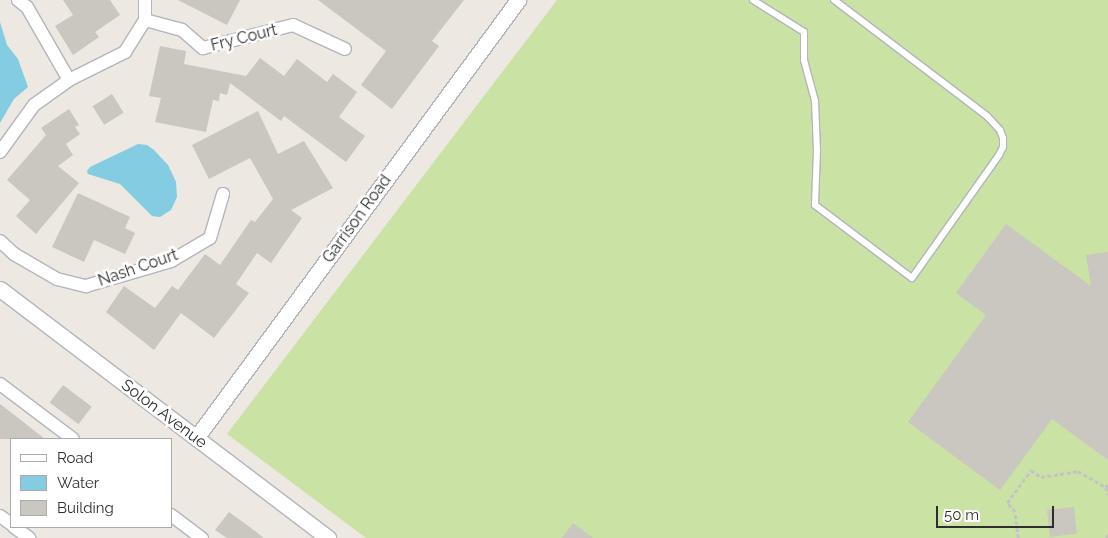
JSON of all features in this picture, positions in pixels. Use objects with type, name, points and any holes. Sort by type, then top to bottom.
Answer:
[{"type":"street","points":[[18,0],[26,6],[69,80]]},
{"type":"street","points":[[0,152],[34,105],[69,80],[125,52],[145,20],[145,0]]},
{"type":"street","name":"Garrison Road","points":[[196,438],[518,0]]},
{"type":"street","name":"Fry Court","points":[[145,20],[182,30],[203,48],[293,25],[345,49]]},
{"type":"street","name":"Nash Court","points":[[0,241],[14,254],[56,280],[86,286],[171,261],[210,238],[223,194]]},
{"type":"street","name":"Solon Avenue","points":[[0,289],[328,538]]},
{"type":"street","points":[[0,384],[72,438]]},
{"type":"street","points":[[172,516],[202,538]]},
{"type":"street","points":[[15,528],[29,538]]},
{"type":"lane","points":[[753,0],[804,32],[804,60],[815,101],[817,150],[815,205],[912,278],[999,155],[1003,147],[1003,138],[1000,130],[987,116],[834,0]]},
{"type":"path","points":[[1018,538],[1015,512],[1007,503],[1031,470],[1041,477],[1078,471],[1107,486],[1108,495]]},
{"type":"green space","points":[[557,0],[1108,0],[1108,538],[366,538],[227,434]]},
{"type":"water","points":[[0,22],[7,45],[18,59],[28,87],[14,99],[0,123]]},
{"type":"water","points":[[138,144],[147,145],[154,150],[168,165],[176,182],[177,197],[171,210],[160,217],[152,216],[120,184],[88,174],[87,171],[90,167]]},
{"type":"building","points":[[63,0],[110,0],[120,15],[95,32],[99,37],[73,55],[55,26],[73,15]]},
{"type":"building","points":[[178,0],[240,0],[227,25]]},
{"type":"building","points":[[318,0],[464,0],[432,41],[439,46],[392,109],[361,85],[386,51]]},
{"type":"building","points":[[160,46],[186,51],[184,64],[246,76],[260,58],[284,76],[297,59],[327,82],[333,74],[357,92],[339,117],[365,136],[346,162],[284,116],[281,121],[230,83],[227,95],[220,93],[219,101],[213,100],[206,132],[155,122],[161,98],[149,96]]},
{"type":"building","points":[[112,94],[124,113],[104,125],[92,106]]},
{"type":"building","points":[[69,109],[79,125],[75,127],[80,134],[66,144],[73,155],[58,166],[79,183],[36,234],[16,216],[30,200],[7,180],[46,135],[41,128]]},
{"type":"building","points":[[258,111],[278,154],[304,141],[333,188],[291,210],[302,218],[271,263],[257,253],[236,284],[249,293],[214,338],[181,313],[154,350],[106,312],[124,286],[155,308],[172,286],[178,290],[205,254],[220,265],[251,220],[255,222],[273,199],[250,158],[209,179],[192,145]]},
{"type":"building","points":[[78,193],[130,217],[125,228],[135,233],[125,254],[94,240],[84,262],[52,247]]},
{"type":"building","points":[[1006,224],[1091,286],[1086,255],[1108,252],[1108,460],[1052,419],[1000,490],[908,422],[986,315],[956,293]]},
{"type":"building","points":[[63,385],[92,407],[79,424],[50,403]]},
{"type":"building","points":[[0,404],[44,438],[10,438],[0,439]]},
{"type":"building","points":[[1074,507],[1077,534],[1050,537],[1047,510]]},
{"type":"building","points":[[229,512],[264,538],[227,538],[215,530]]},
{"type":"building","points":[[573,523],[593,538],[562,538]]}]
